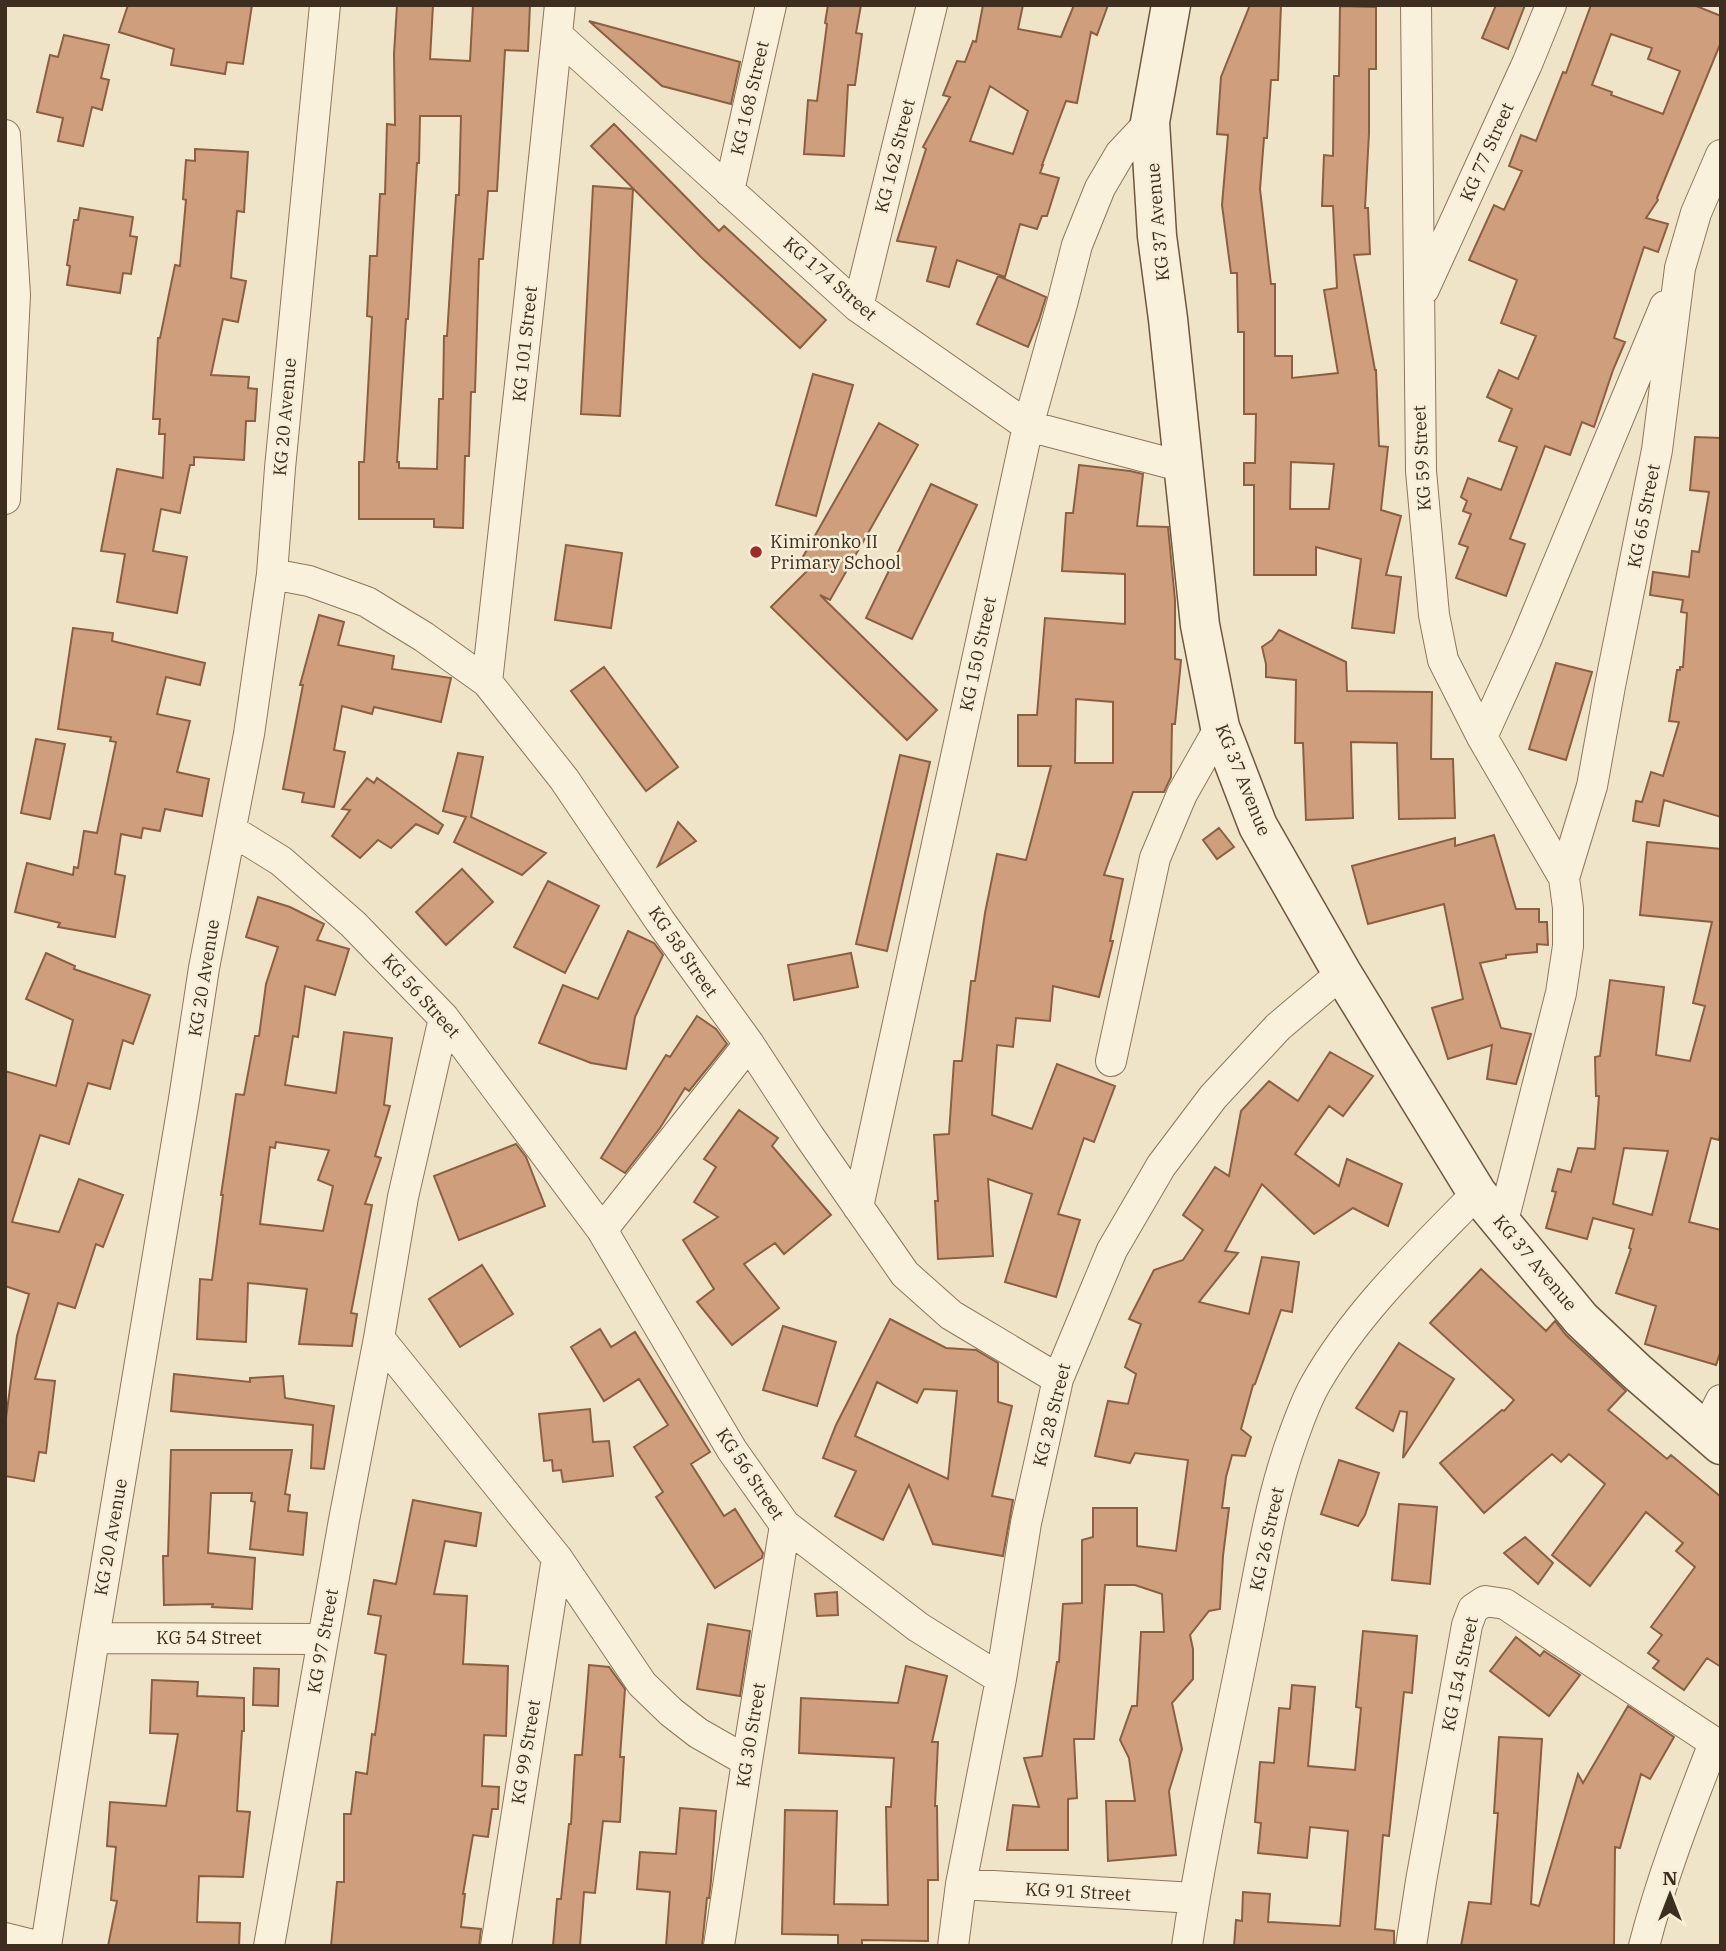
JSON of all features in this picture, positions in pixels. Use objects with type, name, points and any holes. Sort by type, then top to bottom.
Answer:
[{"type":"street","name":"KG 20 Avenue","points":[[46,1946],[204,968],[249,734],[272,574],[325,5]]},
{"type":"street","name":"KG 101 Street","points":[[487,682],[560,5]]},
{"type":"street","name":"KG 168 Street","points":[[729,191],[771,5]]},
{"type":"street","name":"KG 162 Street","points":[[858,307],[933,5]]},
{"type":"street","name":"KG 37 Avenue","points":[[1171,5],[1150,122],[1157,236],[1200,625],[1220,727],[1258,826],[1342,973],[1477,1193],[1581,1319],[1636,1371],[1716,1426]]},
{"type":"street","name":"KG 59 Street","points":[[1416,5],[1421,471],[1434,615],[1443,660],[1482,737],[1564,878]]},
{"type":"street","name":"KG 77 Street","points":[[1420,298],[1527,64],[1551,5]]},
{"type":"street","name":"KG 174 Street","points":[[558,35],[858,307],[1028,426],[1184,467]]},
{"type":"street","name":"KG 150 Street","points":[[859,1207],[1028,426],[1081,233],[1100,188],[1120,155],[1150,122]]},
{"type":"street","points":[[5,135],[15,295],[5,499]]},
{"type":"street","name":"KG 65 Street","points":[[1564,878],[1592,786],[1609,686],[1657,450],[1680,268],[1696,213],[1721,155]]},
{"type":"street","points":[[1482,737],[1526,640],[1680,268]]},
{"type":"street","name":"KG 58 Street","points":[[272,574],[309,581],[368,602],[424,637],[487,682],[564,779],[905,1274],[951,1315],[1058,1379]]},
{"type":"street","points":[[1111,1062],[1155,858],[1182,794],[1220,727]]},
{"type":"street","name":"KG 56 Street","points":[[230,830],[281,861],[353,924],[444,1018],[602,1230],[733,1450],[785,1525],[918,1627],[1001,1679]]},
{"type":"street","points":[[1502,1225],[1561,993],[1568,946],[1568,908],[1564,878]]},
{"type":"street","name":"KG 28 Street","points":[[953,1946],[961,1884],[1001,1679],[1026,1523],[1058,1379],[1112,1250],[1161,1166],[1213,1097],[1278,1027],[1342,973]]},
{"type":"street","name":"KG 97 Street","points":[[269,1946],[403,1197],[444,1018]]},
{"type":"street","points":[[602,1230],[749,1044]]},
{"type":"street","name":"KG 26 Street","points":[[1187,1946],[1194,1898],[1269,1516],[1304,1406],[1345,1340],[1382,1294],[1477,1193]]},
{"type":"street","points":[[379,1338],[557,1558],[642,1684],[698,1733],[747,1761]]},
{"type":"street","name":"KG 30 Street","points":[[719,1946],[785,1525]]},
{"type":"street","name":"KG 99 Street","points":[[496,1946],[557,1558]]},
{"type":"street","name":"KG 154 Street","points":[[1411,1946],[1467,1625],[1473,1609],[1485,1601],[1505,1604],[1717,1745]]},
{"type":"street","name":"KG 54 Street","points":[[94,1638],[323,1639]]},
{"type":"street","points":[[1644,1946],[1653,1908],[1679,1832],[1717,1745]]},
{"type":"street","name":"KG 91 Street","points":[[961,1884],[1194,1898]]},
{"type":"street","points":[[5,1938],[37,1946]]},
{"type":"building","points":[[128,5],[252,5],[243,64],[227,62],[225,74],[171,65],[174,49],[119,32]]},
{"type":"building","points":[[397,5],[433,5],[430,59],[470,61],[473,5],[530,5],[528,51],[505,50],[497,191],[488,191],[483,259],[479,259],[475,392],[471,392],[469,456],[465,456],[463,528],[434,527],[434,519],[359,519],[359,462],[364,462],[372,317],[367,316],[370,256],[377,256],[380,194],[385,194],[387,124],[395,125],[394,54]],"holes":[[[420,116],[461,116],[459,195],[456,195],[447,336],[444,336],[443,399],[439,399],[437,469],[399,468],[397,462],[419,163]]]},
{"type":"building","points":[[828,5],[861,5],[856,33],[862,34],[855,85],[848,85],[844,156],[804,154],[808,100],[817,101]]},
{"type":"building","points":[[983,5],[1023,5],[1018,29],[1061,37],[1074,5],[1108,5],[1097,35],[1091,32],[1077,103],[1066,101],[1042,165],[1040,173],[1059,178],[1047,216],[1042,216],[1037,229],[1020,224],[1005,277],[957,260],[949,287],[927,281],[936,247],[897,241],[926,149],[923,147],[950,97],[943,95],[957,61],[965,62],[973,41],[976,42]],"holes":[[[990,86],[1028,111],[1013,154],[970,141]]]},
{"type":"building","points":[[1250,5],[1281,5],[1278,80],[1271,80],[1260,189],[1271,284],[1275,284],[1275,356],[1292,356],[1292,378],[1338,373],[1324,290],[1337,288],[1333,206],[1322,206],[1324,155],[1333,156],[1334,76],[1339,76],[1340,6],[1376,7],[1376,69],[1369,69],[1365,208],[1368,208],[1370,254],[1354,255],[1376,370],[1379,446],[1388,447],[1381,510],[1401,516],[1386,575],[1401,577],[1394,633],[1352,628],[1361,559],[1316,547],[1316,575],[1254,575],[1254,485],[1244,485],[1244,463],[1255,463],[1256,414],[1244,414],[1244,332],[1238,332],[1237,273],[1231,273],[1222,205],[1228,135],[1217,134],[1221,77]],"holes":[[[1291,462],[1334,464],[1329,509],[1290,509]]]},
{"type":"building","points":[[1496,5],[1525,5],[1508,49],[1482,38]]},
{"type":"building","points":[[1591,5],[1694,5],[1721,16],[1721,42],[1658,200],[1646,218],[1668,224],[1658,252],[1644,247],[1614,338],[1625,342],[1594,427],[1582,422],[1570,455],[1545,446],[1510,539],[1525,544],[1506,596],[1456,578],[1468,547],[1459,544],[1471,514],[1463,511],[1467,501],[1461,497],[1468,478],[1501,490],[1517,447],[1499,441],[1512,409],[1487,397],[1499,370],[1518,379],[1536,336],[1501,323],[1517,280],[1469,260],[1494,205],[1504,210],[1522,171],[1509,166],[1521,135],[1536,141],[1563,72],[1566,73]],"holes":[[[1611,34],[1652,48],[1648,59],[1680,71],[1663,114],[1592,85]]]},
{"type":"building","points":[[589,21],[740,62],[731,104],[662,86]]},
{"type":"building","points":[[64,35],[109,45],[101,78],[109,80],[102,110],[92,107],[83,146],[58,141],[63,118],[37,112],[50,55],[58,57]]},
{"type":"building","points":[[614,124],[719,231],[724,226],[826,320],[800,348],[702,258],[591,146]]},
{"type":"building","points":[[195,149],[248,152],[244,212],[237,211],[231,278],[246,281],[238,322],[223,319],[211,375],[249,377],[248,388],[257,389],[255,421],[246,421],[244,460],[194,457],[180,513],[161,509],[153,551],[187,557],[177,613],[117,602],[125,554],[101,551],[117,469],[163,478],[165,434],[159,434],[160,419],[153,419],[158,338],[175,265],[180,266],[186,200],[183,199],[186,160],[195,161]]},
{"type":"building","points":[[593,186],[633,189],[620,416],[581,414]]},
{"type":"building","points":[[80,208],[133,217],[130,236],[137,237],[131,274],[123,273],[120,293],[67,285],[70,266],[67,265],[74,220],[78,220]]},
{"type":"building","points":[[998,276],[1046,297],[1028,347],[977,324]]},
{"type":"building","points":[[813,374],[853,385],[816,516],[776,505]]},
{"type":"building","points":[[879,423],[918,445],[830,600],[820,595],[937,710],[907,740],[771,607],[810,568],[800,562]]},
{"type":"building","points":[[1695,437],[1721,438],[1721,817],[1664,800],[1659,826],[1633,821],[1636,801],[1642,802],[1651,772],[1663,776],[1679,722],[1669,721],[1677,670],[1683,667],[1687,613],[1681,612],[1683,600],[1650,595],[1653,572],[1689,577],[1692,551],[1699,552],[1709,492],[1690,490]]},
{"type":"building","points":[[1079,465],[1143,474],[1137,526],[1168,527],[1175,600],[1175,659],[1181,660],[1175,724],[1172,724],[1171,777],[1164,792],[1133,792],[1104,875],[1123,879],[1110,941],[1113,941],[1099,997],[1053,986],[1050,1021],[1016,1018],[1013,1047],[997,1045],[992,1115],[1032,1129],[1057,1064],[1115,1086],[1094,1142],[1084,1138],[1058,1214],[1080,1220],[1056,1297],[1005,1282],[1032,1194],[988,1179],[993,1256],[938,1259],[934,1135],[949,1134],[954,1061],[962,1061],[971,981],[975,981],[997,854],[1026,860],[1051,766],[1018,766],[1018,715],[1037,715],[1045,618],[1125,624],[1125,574],[1062,571],[1066,513],[1073,513]],"holes":[[[1076,699],[1113,702],[1113,763],[1075,763]]]},
{"type":"building","points":[[931,484],[977,505],[912,639],[866,618]]},
{"type":"building","points":[[566,545],[622,553],[611,628],[555,620]]},
{"type":"building","points":[[319,615],[344,622],[338,645],[394,656],[392,669],[451,678],[441,722],[374,707],[372,714],[342,706],[334,750],[345,752],[334,807],[302,802],[304,793],[283,789],[303,685],[300,685]]},
{"type":"building","points":[[73,628],[113,633],[112,641],[205,663],[200,685],[166,677],[157,714],[190,721],[177,772],[209,779],[202,816],[165,809],[160,831],[143,828],[141,838],[121,834],[115,874],[125,876],[115,937],[58,927],[60,923],[15,912],[27,863],[73,875],[74,867],[78,868],[84,831],[97,833],[116,742],[110,741],[111,737],[58,729]]},
{"type":"building","points":[[1279,630],[1346,662],[1347,691],[1432,692],[1431,759],[1453,759],[1455,818],[1399,819],[1397,743],[1351,742],[1353,818],[1306,820],[1303,743],[1295,743],[1296,680],[1266,677],[1262,647],[1272,640]]},
{"type":"building","points":[[1556,663],[1592,672],[1566,760],[1529,749]]},
{"type":"building","points":[[604,667],[678,767],[646,791],[571,691]]},
{"type":"building","points":[[36,739],[65,744],[50,819],[21,813]]},
{"type":"building","points":[[458,753],[483,757],[471,817],[546,853],[522,875],[454,842],[466,817],[443,811]]},
{"type":"building","points":[[900,755],[930,762],[887,951],[856,944]]},
{"type":"building","points":[[367,778],[374,783],[377,778],[443,825],[438,834],[416,824],[391,848],[378,840],[360,858],[332,836],[350,810],[342,809]]},
{"type":"building","points":[[678,822],[696,841],[658,866]]},
{"type":"building","points":[[1219,828],[1234,847],[1217,859],[1203,840]]},
{"type":"building","points":[[1494,835],[1516,909],[1539,909],[1539,922],[1547,922],[1548,945],[1537,944],[1537,952],[1506,955],[1506,958],[1480,963],[1501,1028],[1531,1034],[1516,1084],[1487,1079],[1492,1045],[1448,1059],[1432,1008],[1463,999],[1444,904],[1368,924],[1352,866],[1455,838],[1455,846]]},
{"type":"building","points":[[1647,842],[1721,849],[1721,1129],[1719,1140],[1711,1138],[1689,1222],[1721,1230],[1721,1350],[1716,1365],[1645,1344],[1656,1306],[1616,1293],[1631,1249],[1629,1248],[1634,1229],[1593,1218],[1587,1239],[1546,1228],[1556,1192],[1552,1191],[1558,1169],[1571,1172],[1578,1148],[1595,1149],[1599,1096],[1596,1096],[1595,1057],[1600,1056],[1610,980],[1664,987],[1656,1055],[1690,1061],[1705,1006],[1693,1003],[1712,922],[1640,915]],"holes":[[[1624,1148],[1668,1151],[1652,1215],[1613,1204]]]},
{"type":"building","points":[[462,869],[493,902],[446,945],[416,912]]},
{"type":"building","points":[[548,881],[599,906],[565,973],[514,947]]},
{"type":"building","points":[[258,897],[290,907],[324,924],[317,940],[349,949],[335,995],[305,986],[298,1037],[293,1036],[285,1085],[336,1093],[344,1032],[392,1038],[384,1105],[390,1106],[375,1156],[381,1158],[365,1204],[372,1205],[351,1313],[357,1314],[352,1346],[299,1344],[307,1289],[248,1283],[246,1342],[197,1339],[200,1279],[212,1280],[236,1094],[244,1095],[255,1036],[259,1036],[266,984],[278,947],[246,937]],"holes":[[[276,1142],[329,1150],[318,1180],[333,1186],[323,1231],[260,1224],[270,1147],[275,1148]]]},
{"type":"building","points":[[628,931],[654,943],[663,955],[635,1017],[626,1069],[591,1063],[539,1043],[563,985],[598,999]]},
{"type":"building","points":[[46,953],[75,966],[74,969],[150,995],[133,1044],[123,1040],[110,1089],[88,1083],[69,1144],[40,1135],[12,1222],[59,1232],[79,1179],[123,1195],[103,1247],[96,1244],[75,1308],[58,1303],[35,1379],[55,1381],[46,1453],[39,1452],[34,1481],[5,1476],[5,1425],[17,1336],[29,1294],[5,1286],[5,1071],[56,1086],[73,1020],[26,999]]},
{"type":"building","points":[[851,953],[858,987],[794,1000],[788,965]]},
{"type":"building","points":[[697,1016],[716,1029],[727,1044],[689,1091],[685,1088],[660,1128],[625,1173],[601,1158],[666,1055],[670,1057]]},
{"type":"building","points":[[1330,1052],[1373,1076],[1343,1116],[1329,1106],[1295,1154],[1339,1186],[1347,1159],[1402,1184],[1388,1226],[1353,1208],[1314,1234],[1262,1184],[1225,1251],[1238,1253],[1199,1302],[1249,1314],[1262,1257],[1299,1262],[1292,1312],[1281,1310],[1253,1385],[1241,1429],[1251,1437],[1245,1456],[1232,1455],[1226,1477],[1222,1508],[1229,1508],[1220,1609],[1209,1611],[1190,1635],[1193,1679],[1172,1703],[1182,1749],[1169,1791],[1176,1855],[1108,1861],[1106,1801],[1135,1801],[1129,1758],[1120,1740],[1132,1706],[1137,1706],[1141,1632],[1164,1632],[1162,1594],[1135,1585],[1105,1585],[1094,1739],[1074,1739],[1077,1798],[1068,1799],[1068,1850],[1007,1850],[1013,1805],[1039,1807],[1024,1758],[1042,1756],[1059,1662],[1063,1604],[1082,1603],[1082,1540],[1093,1537],[1093,1508],[1137,1508],[1137,1546],[1176,1551],[1188,1460],[1135,1453],[1130,1463],[1095,1456],[1108,1401],[1128,1404],[1136,1374],[1125,1367],[1141,1324],[1129,1319],[1154,1270],[1183,1260],[1203,1230],[1183,1215],[1215,1167],[1229,1176],[1241,1111],[1269,1081],[1298,1101]]},
{"type":"building","points":[[739,1110],[778,1138],[772,1146],[831,1215],[784,1254],[775,1243],[744,1264],[779,1308],[732,1345],[697,1302],[714,1289],[683,1240],[718,1217],[694,1202],[716,1167],[704,1159]]},
{"type":"building","points":[[516,1144],[526,1157],[545,1206],[459,1240],[434,1176]]},
{"type":"building","points":[[482,1265],[513,1314],[460,1347],[429,1299]]},
{"type":"building","points":[[1481,1269],[1546,1331],[1555,1321],[1566,1335],[1626,1391],[1608,1410],[1667,1459],[1671,1455],[1721,1497],[1721,1667],[1707,1658],[1684,1690],[1653,1668],[1659,1661],[1648,1653],[1662,1635],[1651,1627],[1695,1567],[1676,1551],[1683,1543],[1646,1512],[1590,1586],[1552,1555],[1605,1484],[1569,1454],[1561,1462],[1552,1454],[1484,1513],[1440,1463],[1514,1400],[1430,1323]]},
{"type":"building","points":[[890,1319],[946,1348],[976,1350],[998,1363],[998,1402],[1012,1406],[992,1496],[1013,1500],[1003,1556],[933,1544],[909,1485],[883,1540],[835,1516],[856,1471],[823,1458],[836,1425]],"holes":[[[877,1382],[917,1403],[924,1389],[957,1391],[948,1479],[855,1436]]]},
{"type":"building","points":[[783,1326],[836,1342],[817,1406],[763,1390]]},
{"type":"building","points":[[600,1329],[611,1347],[635,1332],[710,1452],[691,1464],[724,1516],[735,1509],[763,1553],[762,1558],[715,1588],[656,1497],[663,1492],[634,1447],[668,1425],[639,1379],[604,1401],[571,1347]]},
{"type":"building","points":[[1399,1343],[1454,1379],[1403,1458],[1407,1412],[1400,1411],[1393,1431],[1356,1408]]},
{"type":"building","points":[[174,1374],[250,1382],[250,1378],[283,1376],[285,1398],[334,1406],[324,1469],[311,1468],[313,1425],[171,1411]]},
{"type":"building","points":[[590,1409],[593,1442],[609,1441],[613,1476],[563,1482],[561,1470],[553,1471],[552,1460],[544,1461],[539,1414]]},
{"type":"building","points":[[171,1450],[292,1450],[285,1494],[290,1495],[288,1511],[307,1513],[303,1555],[250,1549],[255,1502],[251,1501],[252,1493],[211,1493],[208,1553],[255,1558],[252,1609],[212,1607],[213,1604],[164,1605],[163,1556],[168,1556]]},
{"type":"building","points":[[1339,1460],[1379,1473],[1365,1515],[1358,1526],[1321,1514]]},
{"type":"building","points":[[413,1500],[481,1513],[476,1546],[445,1541],[434,1594],[467,1596],[463,1664],[508,1666],[506,1736],[484,1735],[482,1786],[499,1787],[498,1809],[492,1809],[488,1837],[473,1835],[463,1894],[461,1927],[481,1929],[479,1946],[331,1946],[337,1882],[344,1882],[344,1814],[351,1814],[356,1772],[367,1774],[386,1655],[375,1653],[381,1616],[368,1614],[374,1580],[396,1584]]},
{"type":"building","points":[[1399,1504],[1437,1507],[1430,1584],[1392,1580]]},
{"type":"building","points":[[1525,1537],[1553,1563],[1538,1584],[1504,1553]]},
{"type":"building","points":[[837,1592],[838,1615],[817,1616],[815,1594]]},
{"type":"building","points":[[708,1624],[750,1631],[740,1696],[697,1689]]},
{"type":"building","points":[[1363,1631],[1417,1636],[1412,1693],[1404,1692],[1389,1836],[1383,1835],[1375,1929],[1394,1931],[1394,1946],[1234,1946],[1236,1920],[1242,1921],[1243,1892],[1270,1894],[1268,1922],[1340,1926],[1348,1831],[1310,1827],[1307,1858],[1258,1853],[1261,1823],[1255,1822],[1260,1762],[1274,1763],[1279,1708],[1290,1709],[1292,1685],[1315,1687],[1308,1766],[1355,1770],[1361,1708],[1356,1707]]},
{"type":"building","points":[[1516,1637],[1540,1656],[1544,1651],[1580,1675],[1549,1716],[1490,1671]]},
{"type":"building","points":[[589,1665],[609,1667],[625,1689],[620,1757],[624,1757],[620,1822],[603,1821],[595,1893],[584,1892],[580,1946],[553,1946],[557,1899],[561,1899],[571,1824],[575,1755],[582,1755]]},
{"type":"building","points":[[906,1666],[947,1676],[932,1742],[938,1742],[935,1806],[938,1880],[928,1880],[928,1941],[862,1940],[862,1946],[838,1946],[838,1935],[782,1934],[785,1810],[837,1811],[834,1904],[888,1905],[886,1807],[891,1807],[894,1758],[799,1753],[801,1698],[898,1703]]},
{"type":"building","points":[[254,1668],[279,1669],[278,1706],[253,1705]]},
{"type":"building","points":[[152,1680],[198,1682],[197,1696],[244,1698],[237,1811],[250,1812],[243,1877],[199,1876],[197,1922],[240,1923],[239,1946],[108,1946],[117,1901],[111,1900],[116,1847],[107,1846],[110,1802],[166,1806],[178,1734],[150,1733]]},
{"type":"building","points":[[1628,1706],[1674,1737],[1650,1779],[1641,1774],[1620,1848],[1615,1847],[1614,1946],[1461,1946],[1469,1902],[1491,1904],[1498,1813],[1494,1813],[1499,1737],[1542,1739],[1531,1904],[1539,1906],[1578,1774],[1583,1783]]},
{"type":"building","points":[[680,1808],[716,1811],[711,1881],[702,1946],[666,1946],[670,1892],[637,1889],[640,1852],[676,1854]]},
{"type":"place","name":"Kimironko II Primary School","points":[[756,552]]}]
